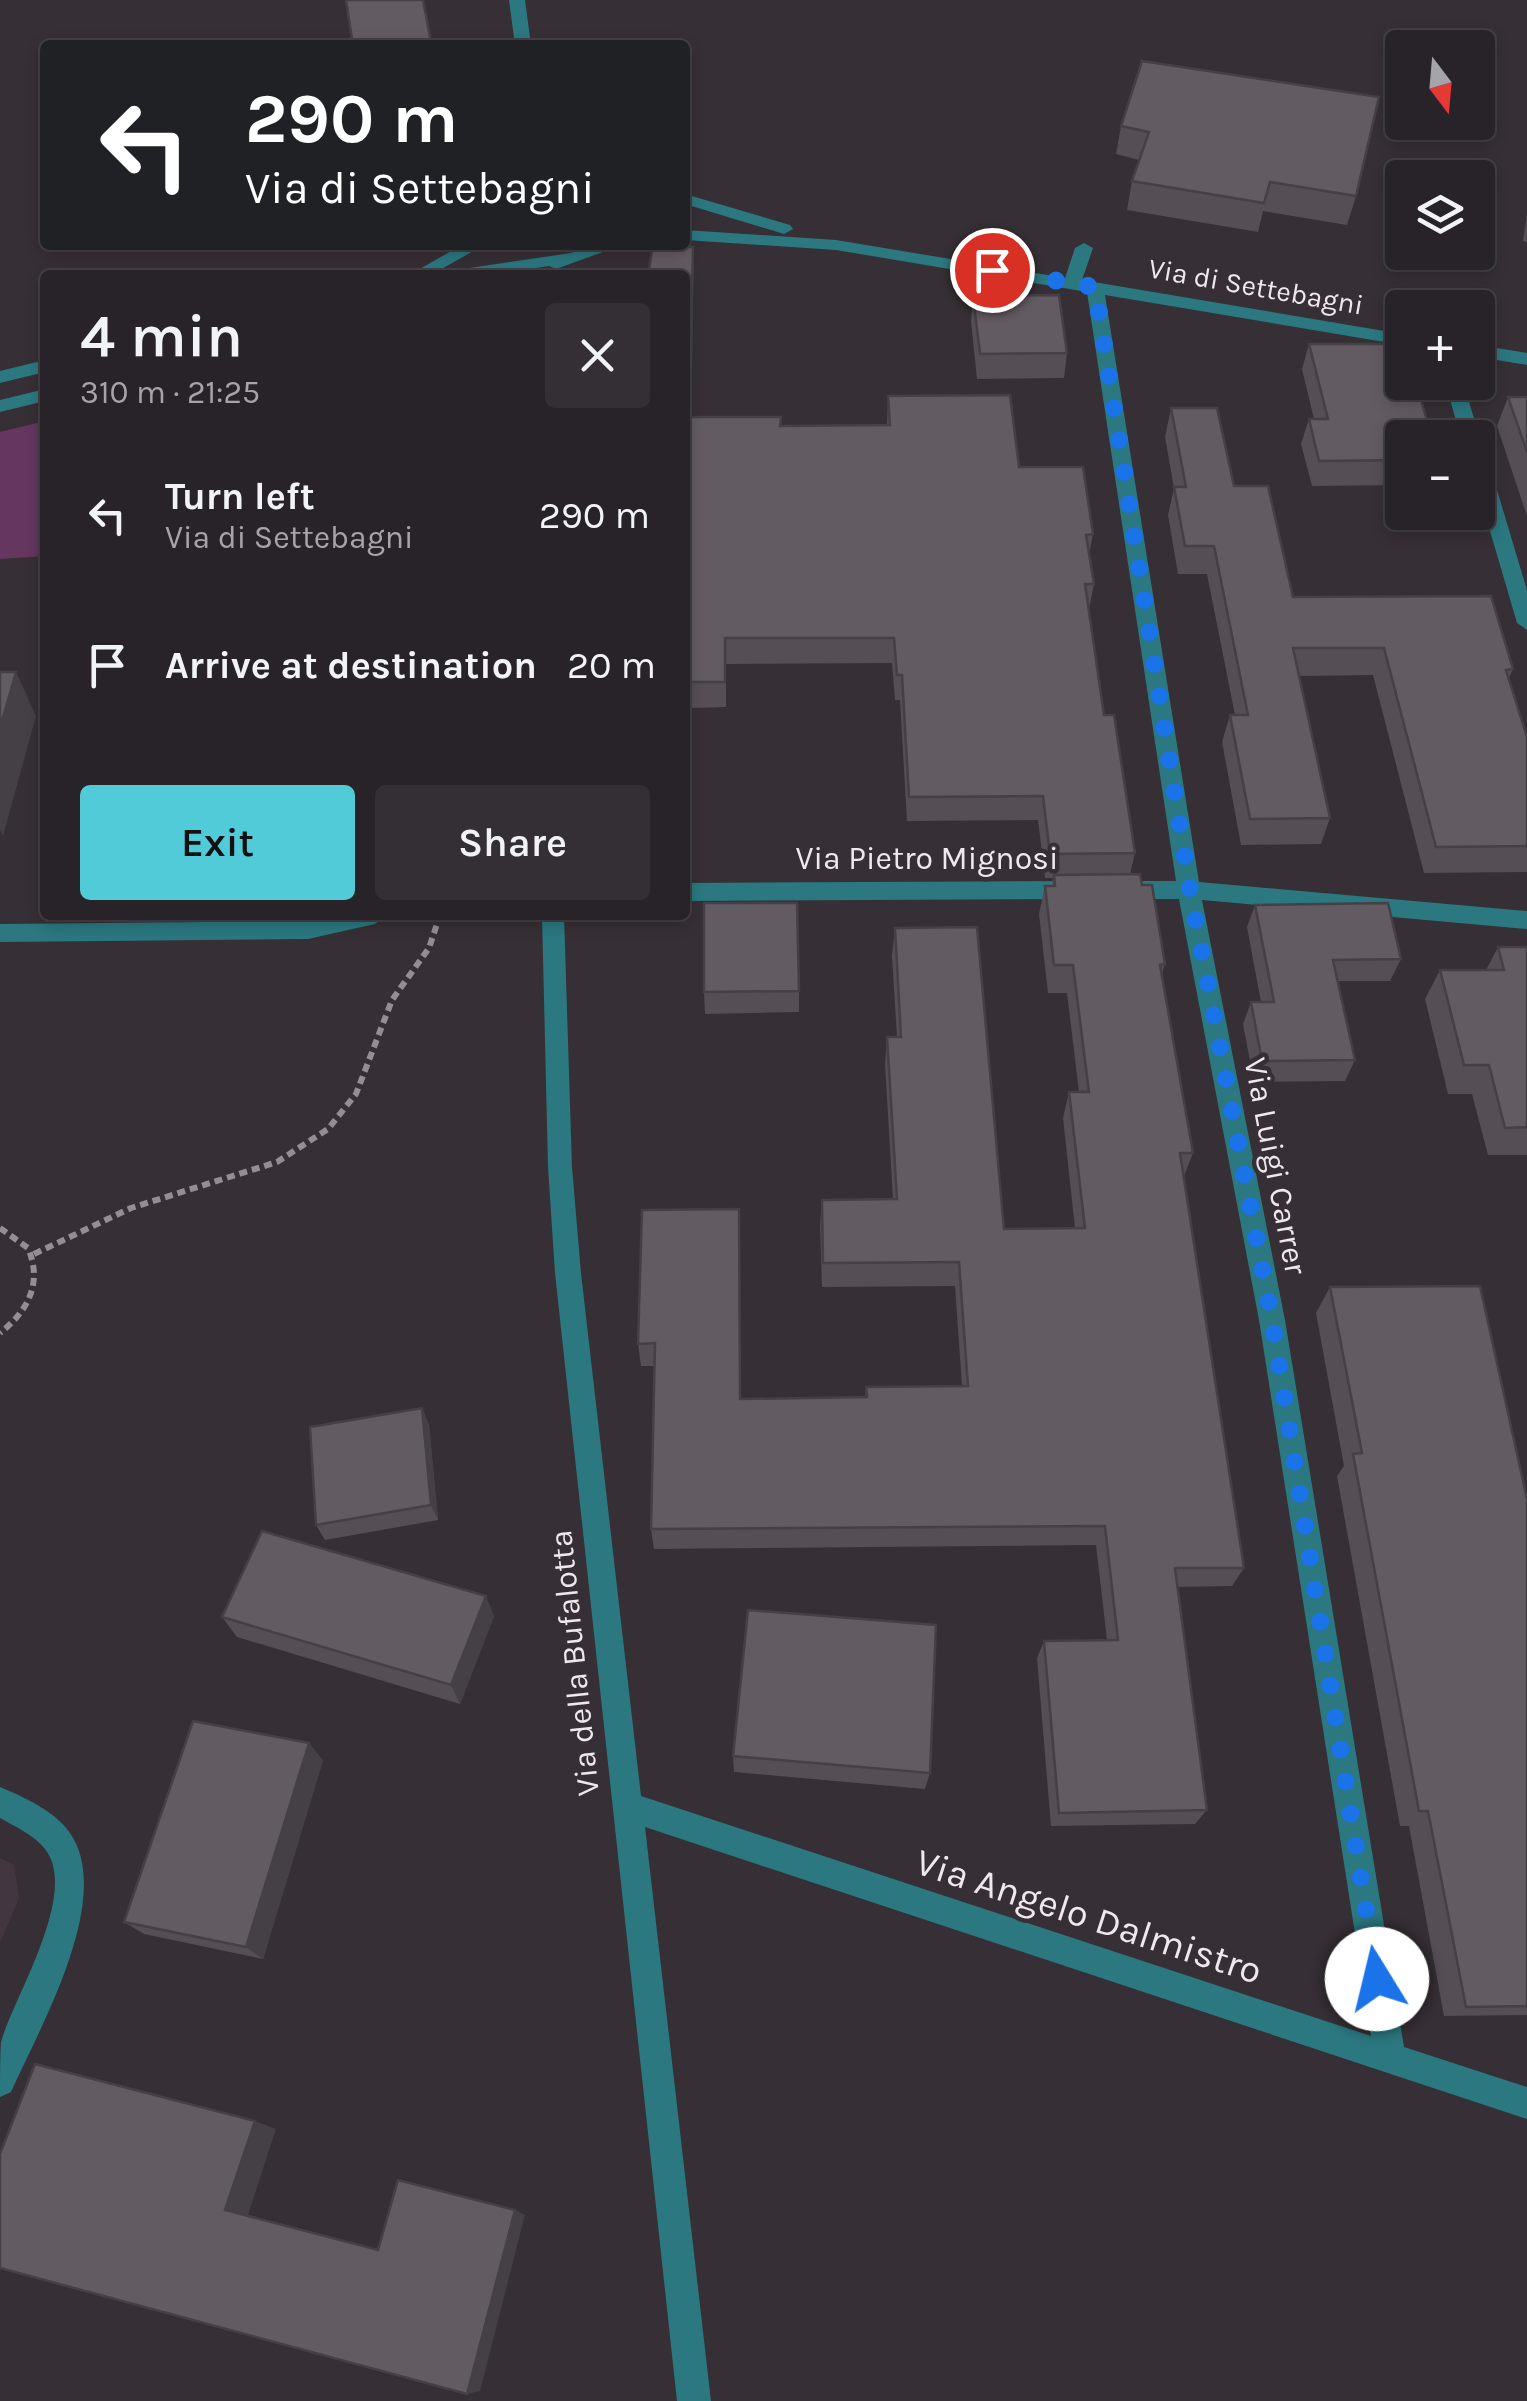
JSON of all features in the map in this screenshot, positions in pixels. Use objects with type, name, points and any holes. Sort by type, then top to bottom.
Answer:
[{"type":"street","points":[[518,0],[522,40]]},
{"type":"street","points":[[690,201],[836,245]]},
{"type":"street","name":"Via di Settebagni","points":[[690,234],[836,245],[1385,336]]},
{"type":"street","points":[[1084,248],[1084,285]]},
{"type":"street","points":[[428,270],[466,250]]},
{"type":"street","points":[[540,270],[598,250]]},
{"type":"street","points":[[492,270],[570,259]]},
{"type":"street","name":"Via Luigi Carrer","points":[[1084,285],[1190,890],[1272,1320],[1390,2057]]},
{"type":"street","points":[[1495,354],[1527,359]]},
{"type":"street","points":[[0,377],[40,367]]},
{"type":"street","points":[[0,406],[40,396]]},
{"type":"street","points":[[1495,517],[1527,623]]},
{"type":"street","name":"Via Pietro Mignosi","points":[[690,892],[1190,890],[1527,920]]},
{"type":"street","points":[[0,933],[308,930],[353,920]]},
{"type":"street","name":"Via della Bufalotta","points":[[553,920],[567,1255],[694,2401]]},
{"type":"street","points":[[0,1802],[51,1834],[62,1849],[70,1875],[60,1934],[0,2081]]},
{"type":"street","name":"Via Angelo Dalmistro","points":[[626,1806],[1527,2103]]},
{"type":"path","points":[[34,1254],[129,1208],[282,1162],[320,1138],[348,1107],[364,1077],[391,1003],[438,930],[439,920]]},
{"type":"path","points":[[0,1228],[22,1239],[34,1254],[35,1292],[24,1312],[0,1333]]},
{"type":"shaded area","points":[[40,422],[40,556],[0,559],[0,432]]},
{"type":"shaded area","points":[[0,1858],[14,1865],[19,1898],[0,1943]]},
{"type":"building","points":[[346,0],[423,0],[431,40],[352,40]]},
{"type":"building","points":[[1142,61],[1379,97],[1356,196],[1270,182],[1264,203],[1132,181],[1149,132],[1121,126]]},
{"type":"building","points":[[693,247],[691,348],[690,270],[649,270],[652,250]]},
{"type":"building","points":[[1059,295],[1067,353],[980,354],[973,296]]},
{"type":"building","points":[[1309,344],[1385,344],[1385,400],[1421,400],[1427,420],[1385,420],[1385,460],[1319,461],[1309,419],[1328,419]]},
{"type":"building","points":[[1010,395],[1019,467],[1083,467],[1093,534],[1086,535],[1094,584],[1085,584],[1104,715],[1114,715],[1135,853],[1050,854],[1043,796],[909,797],[902,675],[897,675],[894,638],[725,638],[725,682],[690,682],[690,417],[781,417],[780,426],[890,425],[888,396]]},
{"type":"building","points":[[1508,397],[1527,397],[1527,452]]},
{"type":"building","points":[[1171,408],[1217,408],[1234,486],[1268,486],[1293,597],[1491,596],[1513,669],[1506,670],[1527,737],[1527,846],[1436,847],[1384,648],[1293,648],[1330,818],[1250,819],[1230,715],[1248,715],[1214,546],[1185,546],[1174,487],[1186,487]]},
{"type":"building","points":[[0,672],[16,672],[0,728]]},
{"type":"building","points":[[1140,874],[1142,885],[1152,885],[1165,964],[1160,965],[1193,1153],[1180,1153],[1244,1568],[1175,1568],[1207,1810],[1059,1813],[1044,1641],[1118,1640],[1105,1526],[651,1529],[655,1343],[638,1344],[642,1210],[739,1209],[740,1399],[867,1397],[866,1387],[968,1386],[959,1262],[823,1263],[822,1200],[897,1199],[887,1037],[901,1037],[895,928],[977,927],[1004,1229],[1085,1228],[1069,1092],[1089,1092],[1073,965],[1054,965],[1045,886],[1055,886],[1054,875]]},
{"type":"building","points":[[704,903],[797,903],[799,991],[704,992]]},
{"type":"building","points":[[1388,903],[1401,959],[1333,960],[1355,1060],[1262,1061],[1251,1002],[1274,1002],[1255,905]]},
{"type":"building","points":[[1498,947],[1527,947],[1527,1127],[1505,1128],[1489,1065],[1464,1065],[1440,970],[1504,970]]},
{"type":"building","points":[[1480,1286],[1527,1499],[1527,2006],[1466,2007],[1428,1811],[1419,1811],[1353,1454],[1362,1453],[1330,1287]]},
{"type":"building","points":[[422,1408],[431,1505],[316,1525],[310,1427]]},
{"type":"building","points":[[262,1531],[486,1596],[451,1685],[222,1617]]},
{"type":"building","points":[[748,1610],[936,1625],[930,1773],[733,1756]]},
{"type":"building","points":[[193,1721],[309,1743],[246,1947],[124,1922]]},
{"type":"building","points":[[35,2064],[255,2121],[225,2210],[378,2250],[398,2180],[515,2210],[467,2394],[0,2268],[0,2154]]},
{"type":"route","points":[[992,270],[1095,287],[1190,890],[1272,1320],[1377,1979]]}]
